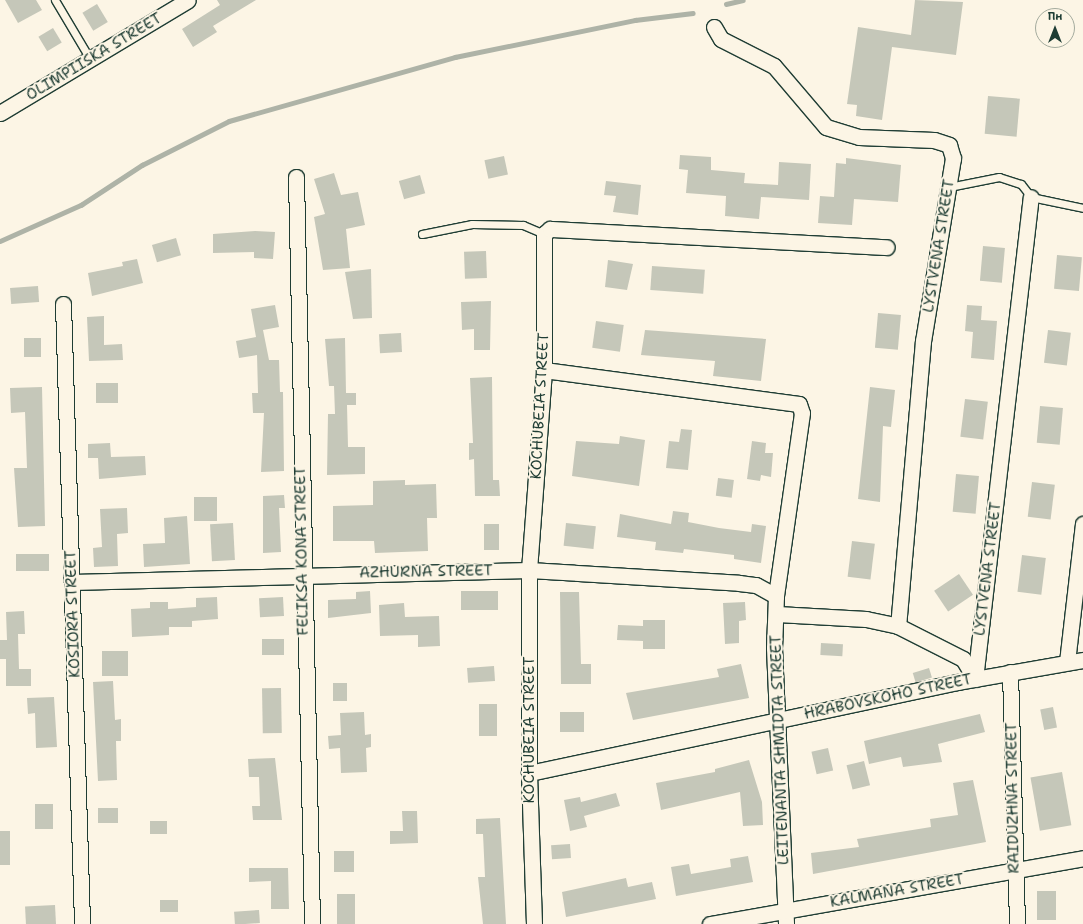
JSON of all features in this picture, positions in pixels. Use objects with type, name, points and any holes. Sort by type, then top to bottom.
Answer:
[{"type":"street","name":"OLIMPIISKA STREET","points":[[0,113],[188,0]]},
{"type":"street","name":"LYSTVENA STREET","points":[[714,27],[722,39],[774,66],[826,127],[859,137],[934,140],[949,145],[953,158],[923,341],[898,626]]},
{"type":"street","name":"FELIKSA KONA STREET","points":[[296,177],[302,574],[312,924]]},
{"type":"street","name":"LYSTVENA STREET","points":[[975,679],[1030,197]]},
{"type":"street","points":[[544,234],[550,229],[887,247]]},
{"type":"street","name":"KOCHUBEIA STREET","points":[[534,924],[529,773],[529,570],[544,370],[544,234]]},
{"type":"street","name":"KOSIORA STREET","points":[[63,304],[82,924]]},
{"type":"street","name":"LEITENANTA SHMIDTA STREET","points":[[544,370],[799,404],[802,413],[776,596],[777,721],[786,917]]},
{"type":"street","points":[[1068,662],[1083,524]]},
{"type":"street","name":"AZHURNA STREET","points":[[72,582],[302,574],[529,570],[739,583],[756,585],[776,596]]},
{"type":"street","points":[[777,614],[866,619],[898,626],[963,659],[975,679]]},
{"type":"street","name":"HRABOVSKOHO STREET","points":[[529,773],[975,679],[1083,660]]},
{"type":"street","name":"RAIDUZHNA STREET","points":[[1010,672],[1017,924]]},
{"type":"street","name":"KALMANA STREET","points":[[710,924],[786,917],[1015,870],[1083,858]]},
{"type":"lane","points":[[55,0],[90,59]]},
{"type":"lane","points":[[949,188],[999,177],[1021,184],[1030,197],[1083,208]]},
{"type":"lane","points":[[422,234],[472,224],[523,226],[544,234]]},
{"type":"building","points":[[5,0],[36,0],[42,10],[18,23]]},
{"type":"building","points":[[217,0],[256,0],[213,26],[217,32],[193,47],[182,29],[220,5]]},
{"type":"building","points":[[915,0],[963,2],[956,55],[892,47],[882,120],[856,116],[857,105],[847,104],[858,27],[911,35]]},
{"type":"building","points":[[97,4],[108,22],[93,31],[82,13]]},
{"type":"building","points":[[53,28],[62,43],[47,51],[38,37]]},
{"type":"building","points":[[988,96],[1020,99],[1017,137],[985,134]]},
{"type":"building","points":[[680,155],[711,157],[711,170],[745,173],[744,183],[778,185],[779,162],[811,164],[809,200],[761,197],[759,219],[725,216],[726,196],[686,193],[688,170],[679,169]]},
{"type":"building","points":[[504,156],[508,175],[488,179],[484,160]]},
{"type":"building","points":[[846,158],[901,165],[898,202],[854,199],[852,225],[818,223],[820,196],[834,197],[836,163],[846,164]]},
{"type":"building","points":[[334,173],[341,195],[358,192],[365,225],[346,229],[350,268],[323,270],[314,217],[325,214],[314,179]]},
{"type":"building","points":[[420,175],[425,193],[404,199],[399,181]]},
{"type":"building","points":[[606,181],[641,185],[638,215],[613,212],[616,196],[604,195]]},
{"type":"building","points":[[255,231],[275,232],[273,259],[254,258],[254,252],[213,253],[213,234]]},
{"type":"building","points":[[176,238],[181,255],[157,262],[152,245]]},
{"type":"building","points":[[983,246],[1005,248],[1002,283],[980,281]]},
{"type":"building","points":[[486,251],[487,278],[465,279],[464,252]]},
{"type":"building","points":[[1057,255],[1082,257],[1079,291],[1054,289]]},
{"type":"building","points":[[137,259],[143,283],[92,296],[88,273],[123,266],[122,262]]},
{"type":"building","points":[[608,260],[633,264],[627,290],[605,287]]},
{"type":"building","points":[[652,266],[705,270],[703,294],[650,290]]},
{"type":"building","points":[[371,269],[372,318],[353,319],[345,272]]},
{"type":"building","points":[[38,286],[39,302],[11,304],[10,288]]},
{"type":"building","points":[[491,301],[490,350],[474,350],[474,329],[462,330],[461,302]]},
{"type":"building","points":[[275,305],[279,327],[263,330],[269,360],[279,360],[280,392],[283,392],[284,471],[261,472],[264,413],[253,413],[252,393],[258,393],[257,355],[239,358],[236,341],[256,337],[251,309]]},
{"type":"building","points":[[967,305],[982,306],[981,320],[997,321],[994,360],[971,358],[973,332],[965,331]]},
{"type":"building","points":[[878,313],[901,315],[898,350],[875,348]]},
{"type":"building","points":[[104,316],[104,345],[122,344],[123,360],[89,361],[87,317]]},
{"type":"building","points":[[596,321],[624,325],[620,352],[592,348]]},
{"type":"building","points":[[645,330],[766,339],[761,381],[713,376],[715,361],[641,355]]},
{"type":"building","points":[[1048,330],[1071,333],[1067,366],[1044,363]]},
{"type":"building","points":[[401,333],[402,352],[380,353],[379,334]]},
{"type":"building","points":[[24,338],[41,338],[41,357],[24,357]]},
{"type":"building","points":[[345,338],[346,393],[356,393],[356,405],[347,405],[348,447],[365,447],[365,474],[327,475],[328,414],[335,414],[334,386],[329,386],[325,339]]},
{"type":"building","points":[[492,377],[493,480],[499,480],[500,496],[475,496],[474,459],[469,460],[469,443],[473,443],[470,378]]},
{"type":"building","points":[[96,383],[118,383],[118,403],[96,403]]},
{"type":"building","points":[[42,387],[45,526],[18,527],[14,468],[27,468],[25,412],[11,413],[10,388]]},
{"type":"building","points":[[870,387],[895,390],[891,427],[883,426],[880,502],[858,499]]},
{"type":"building","points":[[965,399],[988,402],[983,440],[960,437]]},
{"type":"building","points":[[1040,406],[1063,408],[1060,445],[1037,443]]},
{"type":"building","points":[[681,429],[692,430],[688,470],[666,468],[669,441],[679,442]]},
{"type":"building","points":[[620,436],[645,440],[639,486],[572,476],[576,441],[619,444]]},
{"type":"building","points":[[752,441],[766,443],[765,453],[773,453],[771,477],[761,475],[760,481],[747,479]]},
{"type":"building","points":[[110,443],[111,457],[145,456],[146,475],[99,479],[98,458],[88,458],[88,444]]},
{"type":"building","points":[[956,474],[979,476],[976,514],[953,512]]},
{"type":"building","points":[[718,478],[734,480],[732,498],[716,496]]},
{"type":"building","points":[[405,480],[405,485],[436,484],[437,518],[427,518],[428,551],[375,553],[374,541],[333,541],[333,506],[373,505],[373,481]]},
{"type":"building","points":[[1032,482],[1055,485],[1051,520],[1028,517]]},
{"type":"building","points":[[284,495],[285,508],[279,508],[281,552],[263,553],[263,496]]},
{"type":"building","points":[[194,497],[217,497],[217,521],[194,521]]},
{"type":"building","points":[[127,508],[128,533],[117,534],[118,566],[94,567],[93,548],[102,547],[100,509]]},
{"type":"building","points":[[673,511],[689,513],[688,522],[719,528],[751,532],[752,524],[766,526],[761,563],[734,559],[734,555],[684,549],[683,553],[655,550],[656,542],[617,537],[620,514],[671,524]]},
{"type":"building","points":[[187,516],[190,564],[144,567],[143,544],[165,543],[164,518]]},
{"type":"building","points":[[233,523],[235,560],[212,561],[210,524]]},
{"type":"building","points":[[566,523],[596,526],[593,549],[564,546]]},
{"type":"building","points":[[484,524],[499,524],[499,550],[484,550]]},
{"type":"building","points":[[852,541],[875,544],[870,580],[848,577]]},
{"type":"building","points":[[16,554],[49,554],[49,571],[16,571]]},
{"type":"building","points":[[1022,555],[1046,558],[1041,595],[1017,592]]},
{"type":"building","points":[[959,574],[973,595],[948,612],[934,591]]},
{"type":"building","points":[[370,591],[371,613],[328,618],[328,600],[356,599],[356,592]]},
{"type":"building","points":[[461,591],[498,591],[498,610],[461,610]]},
{"type":"building","points":[[560,592],[579,592],[581,664],[591,664],[591,684],[561,684]]},
{"type":"building","points":[[217,597],[218,619],[192,621],[192,627],[169,627],[169,635],[132,637],[131,609],[150,608],[150,602],[168,602],[168,609],[196,607],[196,598]]},
{"type":"building","points":[[283,597],[284,616],[260,617],[259,598]]},
{"type":"building","points":[[745,602],[746,620],[739,621],[739,643],[725,644],[723,603]]},
{"type":"building","points":[[404,603],[405,617],[439,616],[440,646],[418,647],[418,635],[380,636],[379,605]]},
{"type":"building","points":[[24,611],[25,634],[18,634],[19,669],[31,669],[31,686],[6,686],[6,659],[0,659],[0,640],[7,640],[6,612]]},
{"type":"building","points":[[643,620],[665,620],[665,649],[643,649],[643,641],[617,640],[618,625],[643,626]]},
{"type":"building","points":[[262,639],[284,639],[284,655],[262,655]]},
{"type":"building","points":[[821,643],[843,644],[842,656],[820,655]]},
{"type":"building","points":[[102,651],[128,651],[128,676],[102,676]]},
{"type":"building","points":[[741,664],[749,698],[633,720],[626,693],[719,677],[717,669]]},
{"type":"building","points":[[494,666],[495,681],[468,683],[467,668]]},
{"type":"building","points":[[929,668],[932,678],[916,683],[913,673]]},
{"type":"building","points":[[113,681],[115,720],[121,719],[121,741],[116,741],[117,780],[98,781],[93,682]]},
{"type":"building","points":[[333,683],[347,683],[347,701],[333,701]]},
{"type":"building","points":[[262,688],[281,688],[282,733],[263,733]]},
{"type":"building","points":[[54,697],[57,747],[36,748],[35,713],[28,714],[27,698]]},
{"type":"building","points":[[479,704],[497,704],[497,736],[479,736]]},
{"type":"building","points":[[1053,707],[1057,728],[1044,730],[1040,709]]},
{"type":"building","points":[[364,712],[365,735],[371,734],[371,747],[366,748],[367,772],[341,773],[340,748],[329,749],[328,736],[341,735],[340,713]]},
{"type":"building","points":[[560,712],[584,712],[584,732],[560,732]]},
{"type":"building","points":[[980,714],[985,732],[938,744],[942,762],[903,767],[901,757],[869,764],[864,741]]},
{"type":"building","points":[[828,748],[833,770],[817,774],[811,752]]},
{"type":"building","points":[[275,758],[282,820],[253,820],[252,806],[260,806],[259,777],[249,777],[248,759]]},
{"type":"building","points":[[749,760],[762,802],[763,825],[743,826],[740,792],[661,810],[656,783],[715,772],[715,769]]},
{"type":"building","points":[[864,761],[870,785],[853,790],[847,765]]},
{"type":"building","points":[[1062,772],[1071,825],[1040,831],[1030,778]]},
{"type":"building","points":[[973,780],[986,842],[813,874],[811,853],[859,847],[857,839],[931,827],[930,819],[958,815],[953,783]]},
{"type":"building","points":[[616,793],[620,806],[584,816],[587,827],[570,831],[564,800],[580,797],[581,802]]},
{"type":"building","points":[[35,804],[53,804],[53,829],[35,829]]},
{"type":"building","points":[[98,808],[118,808],[118,823],[98,823]]},
{"type":"building","points":[[402,811],[417,811],[418,843],[390,844],[390,831],[403,831]]},
{"type":"building","points":[[500,818],[506,924],[483,924],[478,877],[485,877],[483,834],[476,834],[476,819]]},
{"type":"building","points":[[150,821],[167,821],[167,834],[150,834]]},
{"type":"building","points":[[0,831],[10,831],[10,865],[0,865]]},
{"type":"building","points":[[570,844],[571,858],[552,859],[551,845]]},
{"type":"building","points":[[334,851],[354,851],[354,872],[334,872]]},
{"type":"building","points":[[748,856],[753,882],[676,896],[671,867],[689,864],[691,874],[731,867],[730,859]]},
{"type":"building","points":[[249,868],[288,868],[289,909],[271,909],[271,881],[249,882]]},
{"type":"building","points":[[626,878],[628,887],[652,882],[656,899],[566,917],[562,892]]},
{"type":"building","points":[[1037,891],[1056,891],[1056,920],[1037,920]]},
{"type":"building","points":[[337,894],[355,894],[355,924],[337,924]]},
{"type":"building","points":[[160,900],[178,900],[178,912],[160,912]]},
{"type":"building","points":[[55,905],[56,924],[26,924],[25,907]]},
{"type":"building","points":[[259,910],[260,923],[235,924],[234,912]]},
{"type":"waterway","points":[[726,4],[743,0]]},
{"type":"waterway","points":[[0,241],[81,205],[142,165],[229,121],[455,57],[635,20],[693,13]]}]
